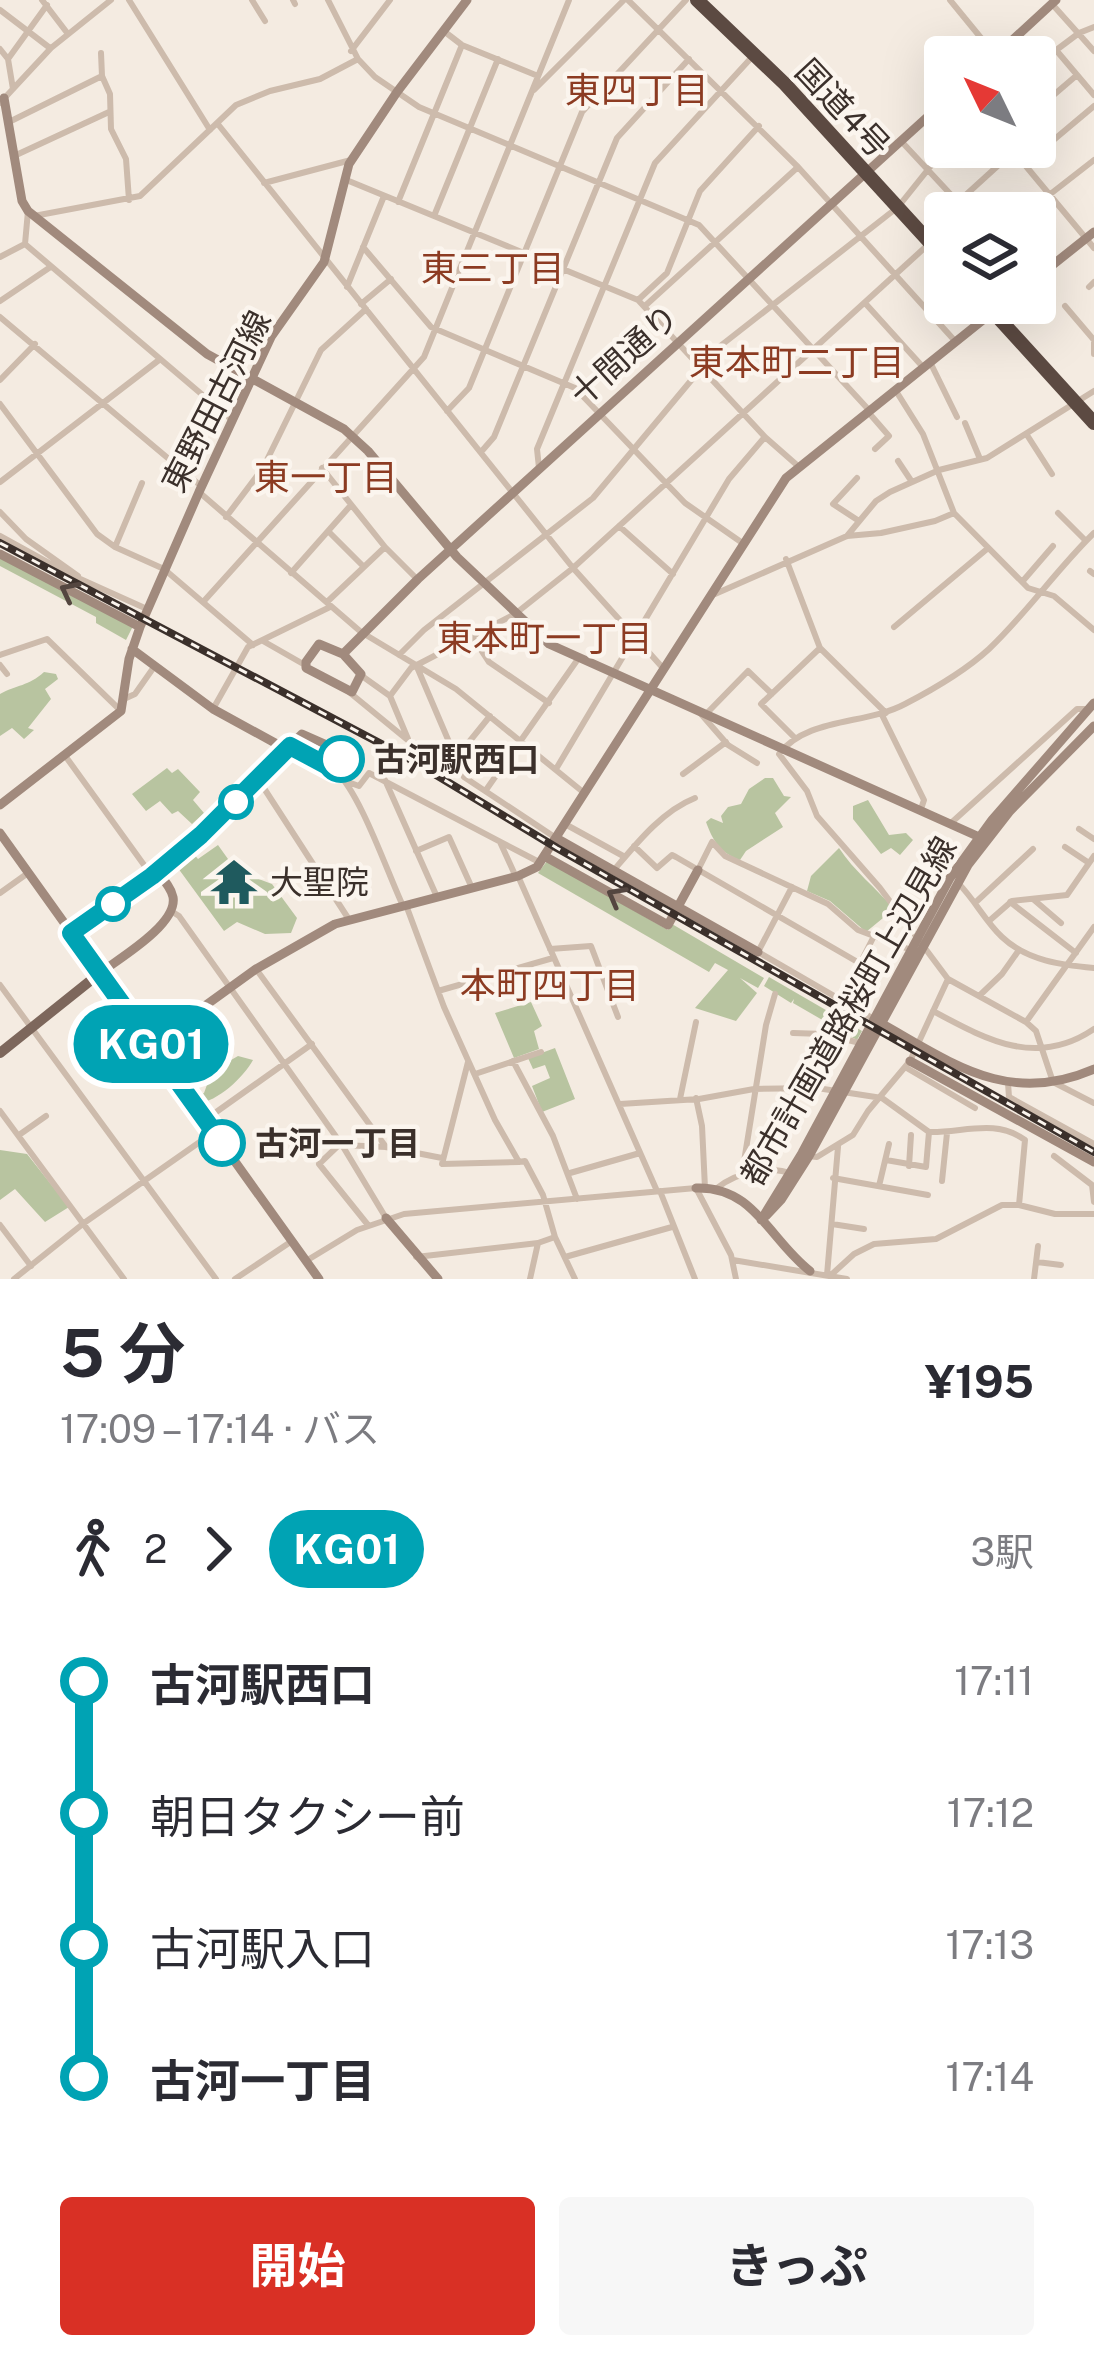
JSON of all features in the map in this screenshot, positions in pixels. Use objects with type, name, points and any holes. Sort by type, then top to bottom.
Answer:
[{"type":"highway","name":"国道4号","points":[[697,0],[924,235]]},
{"type":"highway","points":[[1009,324],[1094,423]]},
{"type":"main road","points":[[0,1053],[100,973]]},
{"type":"street","points":[[111,0],[99,4],[51,48],[2,100],[22,201],[31,213],[207,354],[297,400],[352,436],[450,550],[550,644],[982,838]]},
{"type":"street","points":[[129,0],[210,130]]},
{"type":"street","points":[[252,0],[265,22]]},
{"type":"street","points":[[328,0],[351,51],[397,92],[434,113],[689,218],[716,242],[889,436],[875,449]]},
{"type":"street","points":[[351,51],[390,0]]},
{"type":"street","name":"東野田古河線","points":[[122,705],[132,649],[147,609],[250,378],[332,243],[351,160],[467,0]]},
{"type":"street","points":[[203,601],[414,369],[436,330],[568,3],[556,0]]},
{"type":"street","points":[[532,93],[626,0],[798,167],[955,340]]},
{"type":"street","points":[[447,411],[469,388],[585,106],[686,0]]},
{"type":"street","points":[[8,59],[44,2],[68,34]]},
{"type":"street","points":[[955,2],[980,36]]},
{"type":"street","points":[[1016,36],[1054,2],[1094,51]]},
{"type":"street","points":[[0,10],[51,48]]},
{"type":"street","points":[[1094,27],[1056,50],[1094,95]]},
{"type":"street","points":[[442,29],[462,45],[538,76]]},
{"type":"street","points":[[398,202],[462,45]]},
{"type":"street","points":[[0,49],[8,59],[13,88]]},
{"type":"street","points":[[100,53],[102,76],[109,88],[111,129],[126,159],[129,200]]},
{"type":"street","points":[[539,469],[537,449],[655,163],[754,54]]},
{"type":"street","points":[[31,213],[129,200],[158,182],[217,123],[250,98],[320,80],[358,59]]},
{"type":"street","points":[[434,216],[498,59]]},
{"type":"street","points":[[481,452],[494,437],[622,131],[689,59]]},
{"type":"street","points":[[1056,93],[1077,75]]},
{"type":"street","points":[[9,122],[102,76]]},
{"type":"street","points":[[1056,138],[1094,106]]},
{"type":"street","points":[[14,156],[110,112]]},
{"type":"street","name":"十間通り","points":[[343,654],[450,550],[924,120]]},
{"type":"street","points":[[217,123],[546,536],[662,667]]},
{"type":"street","points":[[642,303],[667,274],[708,180],[759,127]]},
{"type":"street","points":[[901,141],[949,192]]},
{"type":"street","points":[[264,183],[351,160]]},
{"type":"street","points":[[1053,192],[1094,160]]},
{"type":"street","points":[[642,303],[798,167]]},
{"type":"street","points":[[968,192],[993,168]]},
{"type":"street","points":[[1028,168],[1048,192]]},
{"type":"street","points":[[399,655],[593,498],[741,327],[898,207],[928,170]]},
{"type":"street","points":[[344,179],[642,303],[765,437],[798,466]]},
{"type":"street","points":[[346,287],[384,196]]},
{"type":"street","points":[[1056,201],[1091,240],[1056,264]]},
{"type":"street","points":[[25,244],[31,213]]},
{"type":"street","points":[[0,257],[25,244]]},
{"type":"street","points":[[25,244],[232,420]]},
{"type":"street","points":[[363,247],[436,330],[564,382],[666,484],[705,519],[741,542]]},
{"type":"street","points":[[390,696],[416,665],[515,614],[573,568],[924,249]]},
{"type":"street","points":[[0,301],[50,268]]},
{"type":"street","points":[[226,518],[263,468],[321,350],[391,279]]},
{"type":"street","points":[[865,303],[926,363],[957,417]]},
{"type":"street","points":[[1065,306],[1094,340],[1094,354]]},
{"type":"street","points":[[0,316],[327,605],[490,716],[584,793]]},
{"type":"street","points":[[152,1044],[256,969],[348,918],[517,876],[543,860],[773,494],[798,466],[973,324]]},
{"type":"street","points":[[0,380],[35,344]]},
{"type":"street","points":[[0,482],[159,360]]},
{"type":"street","points":[[894,388],[923,434],[954,513],[1022,582],[1054,596],[1093,627]]},
{"type":"street","points":[[847,536],[876,501],[939,470],[980,459],[1094,391]]},
{"type":"street","points":[[0,404],[97,533],[116,548],[164,569],[253,645]]},
{"type":"street","points":[[965,423],[980,459]]},
{"type":"street","points":[[1027,435],[1052,474]]},
{"type":"street","points":[[556,770],[736,468],[765,437]]},
{"type":"street","points":[[898,461],[912,482]]},
{"type":"street","points":[[322,468],[418,580]]},
{"type":"street","points":[[857,478],[833,504],[859,521]]},
{"type":"street","points":[[116,548],[142,483]]},
{"type":"street","points":[[291,573],[352,505]]},
{"type":"street","points":[[0,512],[26,539],[80,579]]},
{"type":"street","points":[[706,598],[847,536],[881,533],[954,513]]},
{"type":"street","points":[[1058,513],[1091,538],[978,658],[884,714],[795,738],[783,747],[780,759],[807,791],[812,809],[880,888],[916,945],[948,979],[1026,1022],[1036,1031],[1054,1082],[1094,1103]]},
{"type":"street","points":[[619,526],[673,574]]},
{"type":"street","points":[[328,531],[364,567]]},
{"type":"street","points":[[0,536],[147,609]]},
{"type":"street","points":[[1022,582],[1053,546]]},
{"type":"street","points":[[213,709],[253,645],[327,605],[385,547]]},
{"type":"street","points":[[894,627],[987,549]]},
{"type":"street","points":[[0,554],[140,627]]},
{"type":"street","points":[[786,559],[820,648],[884,714],[924,800],[921,809]]},
{"type":"street","points":[[472,636],[489,662],[549,703]]},
{"type":"street","points":[[0,655],[46,639],[122,705]]},
{"type":"street","points":[[263,640],[349,692],[410,742],[454,752],[490,716]]},
{"type":"street","points":[[305,665],[319,644],[343,654],[362,676],[390,696],[410,742]]},
{"type":"street","points":[[795,738],[761,704],[820,648]]},
{"type":"street","points":[[132,649],[213,709],[335,770],[345,781],[468,1059],[519,1162]]},
{"type":"street","points":[[486,790],[578,659]]},
{"type":"street","points":[[0,806],[66,757],[135,694],[156,664]]},
{"type":"street","points":[[0,665],[7,674]]},
{"type":"street","points":[[416,665],[464,777],[556,838],[840,1003],[973,1073],[1008,1083],[1054,1082],[1094,1069]]},
{"type":"street","points":[[708,712],[748,671],[772,694]]},
{"type":"street","points":[[349,692],[362,676]]},
{"type":"street","points":[[951,823],[1078,709],[1092,706]]},
{"type":"street","name":"都市計画道路桜町上辺見線","points":[[761,1220],[806,1155],[954,880],[982,838],[1092,706]]},
{"type":"street","points":[[695,707],[726,742],[757,763]]},
{"type":"street","name":"都市計画道路桜町上辺見線","points":[[982,838],[1094,726]]},
{"type":"street","points":[[71,933],[155,874],[225,813],[256,776],[302,734],[341,752],[335,770]]},
{"type":"street","points":[[683,774],[726,742]]},
{"type":"street","points":[[66,757],[171,890],[172,911],[156,930],[100,973]]},
{"type":"street","points":[[345,781],[359,786],[369,773],[668,925],[712,842],[724,856],[828,904],[858,931],[916,945]]},
{"type":"street","points":[[256,776],[348,918]]},
{"type":"street","points":[[384,780],[437,897]]},
{"type":"street","points":[[614,871],[634,846],[695,798]]},
{"type":"street","points":[[565,824],[625,857]]},
{"type":"street","points":[[1079,829],[1094,839]]},
{"type":"street","points":[[0,833],[319,1279]]},
{"type":"street","points":[[416,850],[449,837],[472,888]]},
{"type":"street","points":[[498,839],[695,1279]]},
{"type":"street","points":[[634,846],[657,868],[672,855],[861,964]]},
{"type":"street","points":[[989,921],[1010,902],[1067,895],[1092,860],[1065,847]]},
{"type":"street","points":[[976,902],[1033,849]]},
{"type":"street","points":[[0,893],[28,873]]},
{"type":"street","points":[[954,880],[1019,950],[1066,966],[1094,968]]},
{"type":"street","points":[[758,952],[793,886]]},
{"type":"street","points":[[1034,899],[1061,923]]},
{"type":"street","points":[[1010,902],[1076,953]]},
{"type":"street","points":[[172,911],[342,1144],[386,1218],[438,1279]]},
{"type":"street","points":[[1026,1022],[1094,927]]},
{"type":"street","points":[[840,1003],[873,938]]},
{"type":"street","points":[[438,991],[551,954],[591,946],[617,1017]]},
{"type":"street","points":[[979,996],[1019,950]]},
{"type":"street","points":[[256,969],[386,1147]]},
{"type":"street","points":[[806,1155],[817,1157],[854,1135],[908,1064],[948,979]]},
{"type":"street","points":[[0,985],[4,998],[33,1026],[216,1279]]},
{"type":"street","points":[[742,1174],[775,994]]},
{"type":"street","points":[[933,1011],[1005,1047],[1059,1047],[1094,1029]]},
{"type":"street","name":"都市計画道路桜町上辺見線","points":[[840,1091],[861,1043],[877,1021]]},
{"type":"street","points":[[680,1099],[696,1022]]},
{"type":"street","points":[[793,1034],[824,1034],[861,1043]]},
{"type":"street","points":[[205,1120],[312,1044]]},
{"type":"street","points":[[475,1074],[541,1052]]},
{"type":"street","points":[[468,1059],[442,1164],[525,1161],[536,1177],[555,1237],[575,1279]]},
{"type":"street","points":[[513,1061],[570,1173],[577,1199]]},
{"type":"street","points":[[908,1064],[975,1108]]},
{"type":"street","points":[[908,1064],[1094,1162]]},
{"type":"street","points":[[1008,1083],[1009,1097],[1094,1144]]},
{"type":"street","points":[[620,1104],[754,1089],[880,1097],[929,1132],[988,1126],[1025,1140],[1019,1205]]},
{"type":"street","points":[[696,1098],[702,1126],[700,1188],[733,1260],[736,1279]]},
{"type":"street","points":[[0,1111],[124,1279]]},
{"type":"street","points":[[19,1135],[46,1116]]},
{"type":"street","points":[[14,1279],[84,1223],[214,1132]]},
{"type":"street","points":[[886,1160],[926,1167],[929,1132]]},
{"type":"street","points":[[942,1181],[947,1133]]},
{"type":"street","points":[[909,1166],[911,1135]]},
{"type":"street","points":[[368,1225],[319,1164],[342,1144],[442,1159]]},
{"type":"street","points":[[879,1186],[889,1144]]},
{"type":"street","points":[[829,1275],[838,1147]]},
{"type":"street","points":[[570,1173],[640,1153]]},
{"type":"street","points":[[1054,1156],[1092,1185],[1094,1202]]},
{"type":"street","points":[[717,1188],[742,1174],[794,1174]]},
{"type":"street","points":[[833,1178],[928,1195]]},
{"type":"street","points":[[306,1261],[368,1225],[417,1211],[717,1188],[735,1195],[810,1271]]},
{"type":"street","points":[[829,1275],[874,1244],[924,1242],[1002,1205],[1054,1214],[1094,1214]]},
{"type":"street","points":[[831,1224],[864,1229]]},
{"type":"street","points":[[0,1225],[31,1266]]},
{"type":"street","points":[[565,1257],[672,1227]]},
{"type":"street","points":[[416,1257],[555,1237]]},
{"type":"street","points":[[235,1279],[292,1241]]},
{"type":"street","points":[[530,1279],[538,1243]]},
{"type":"street","points":[[1034,1279],[1038,1246]]},
{"type":"street","points":[[733,1260],[848,1279]]},
{"type":"street","points":[[1037,1262],[1061,1264]]},
{"type":"green space","points":[[0,554],[133,626],[126,640],[96,623],[96,617],[0,566]]},
{"type":"green space","points":[[44,672],[58,679],[45,689],[51,699],[28,728],[34,730],[24,739],[12,728],[0,736],[0,694]]},
{"type":"green space","points":[[167,768],[172,773],[178,769],[200,792],[193,800],[204,813],[192,824],[160,801],[146,811],[132,794]]},
{"type":"green space","points":[[773,778],[784,796],[791,797],[775,813],[783,827],[740,860],[718,846],[706,822],[711,818],[723,823],[721,816],[728,807],[741,804],[749,789]]},
{"type":"green space","points":[[868,800],[889,835],[906,833],[913,840],[900,855],[891,848],[881,854],[853,819],[853,806]]},
{"type":"green space","name":"大聖院","points":[[218,845],[238,873],[226,882],[233,892],[237,882],[251,876],[272,884],[297,918],[291,933],[265,934],[237,922],[224,931],[175,864],[192,852],[198,859]]},
{"type":"green space","points":[[839,848],[894,909],[866,932],[830,901],[807,891],[811,876]]},
{"type":"green space","points":[[547,861],[668,930],[672,924],[764,978],[758,988],[740,978],[757,993],[736,1021],[695,1008],[728,970],[715,963],[709,972],[538,873]]},
{"type":"green space","points":[[769,977],[862,1031],[857,1040],[793,1003],[794,999],[791,1003],[764,986]]},
{"type":"green space","points":[[531,1002],[542,1026],[534,1031],[539,1049],[514,1058],[495,1013]]},
{"type":"green space","points":[[555,1048],[575,1099],[542,1112],[532,1086],[550,1078],[545,1065],[533,1069],[528,1058]]},
{"type":"green space","points":[[238,1056],[253,1060],[229,1088],[197,1104],[195,1098],[204,1093],[212,1071]]},
{"type":"green space","points":[[0,1150],[27,1154],[69,1207],[45,1222],[15,1189],[0,1200]]},
{"type":"railway","points":[[0,543],[408,758],[557,848],[1094,1152]]},
{"type":"bus line","name":"KG01","points":[[222,1143],[71,933],[201,835],[290,746],[335,770],[341,759]]},
{"type":"place","name":"古河駅西口","points":[[341,759]]},
{"type":"place","name":"大聖院","points":[[234,882]]},
{"type":"place","name":"古河一丁目","points":[[222,1143]]},
{"type":"district","name":"東四丁目","points":[[637,90]]},
{"type":"district","name":"東三丁目","points":[[493,268]]},
{"type":"district","name":"東本町二丁目","points":[[797,362]]},
{"type":"district","name":"東一丁目","points":[[326,477]]},
{"type":"district","name":"東本町一丁目","points":[[545,638]]},
{"type":"district","name":"本町四丁目","points":[[550,985]]}]
